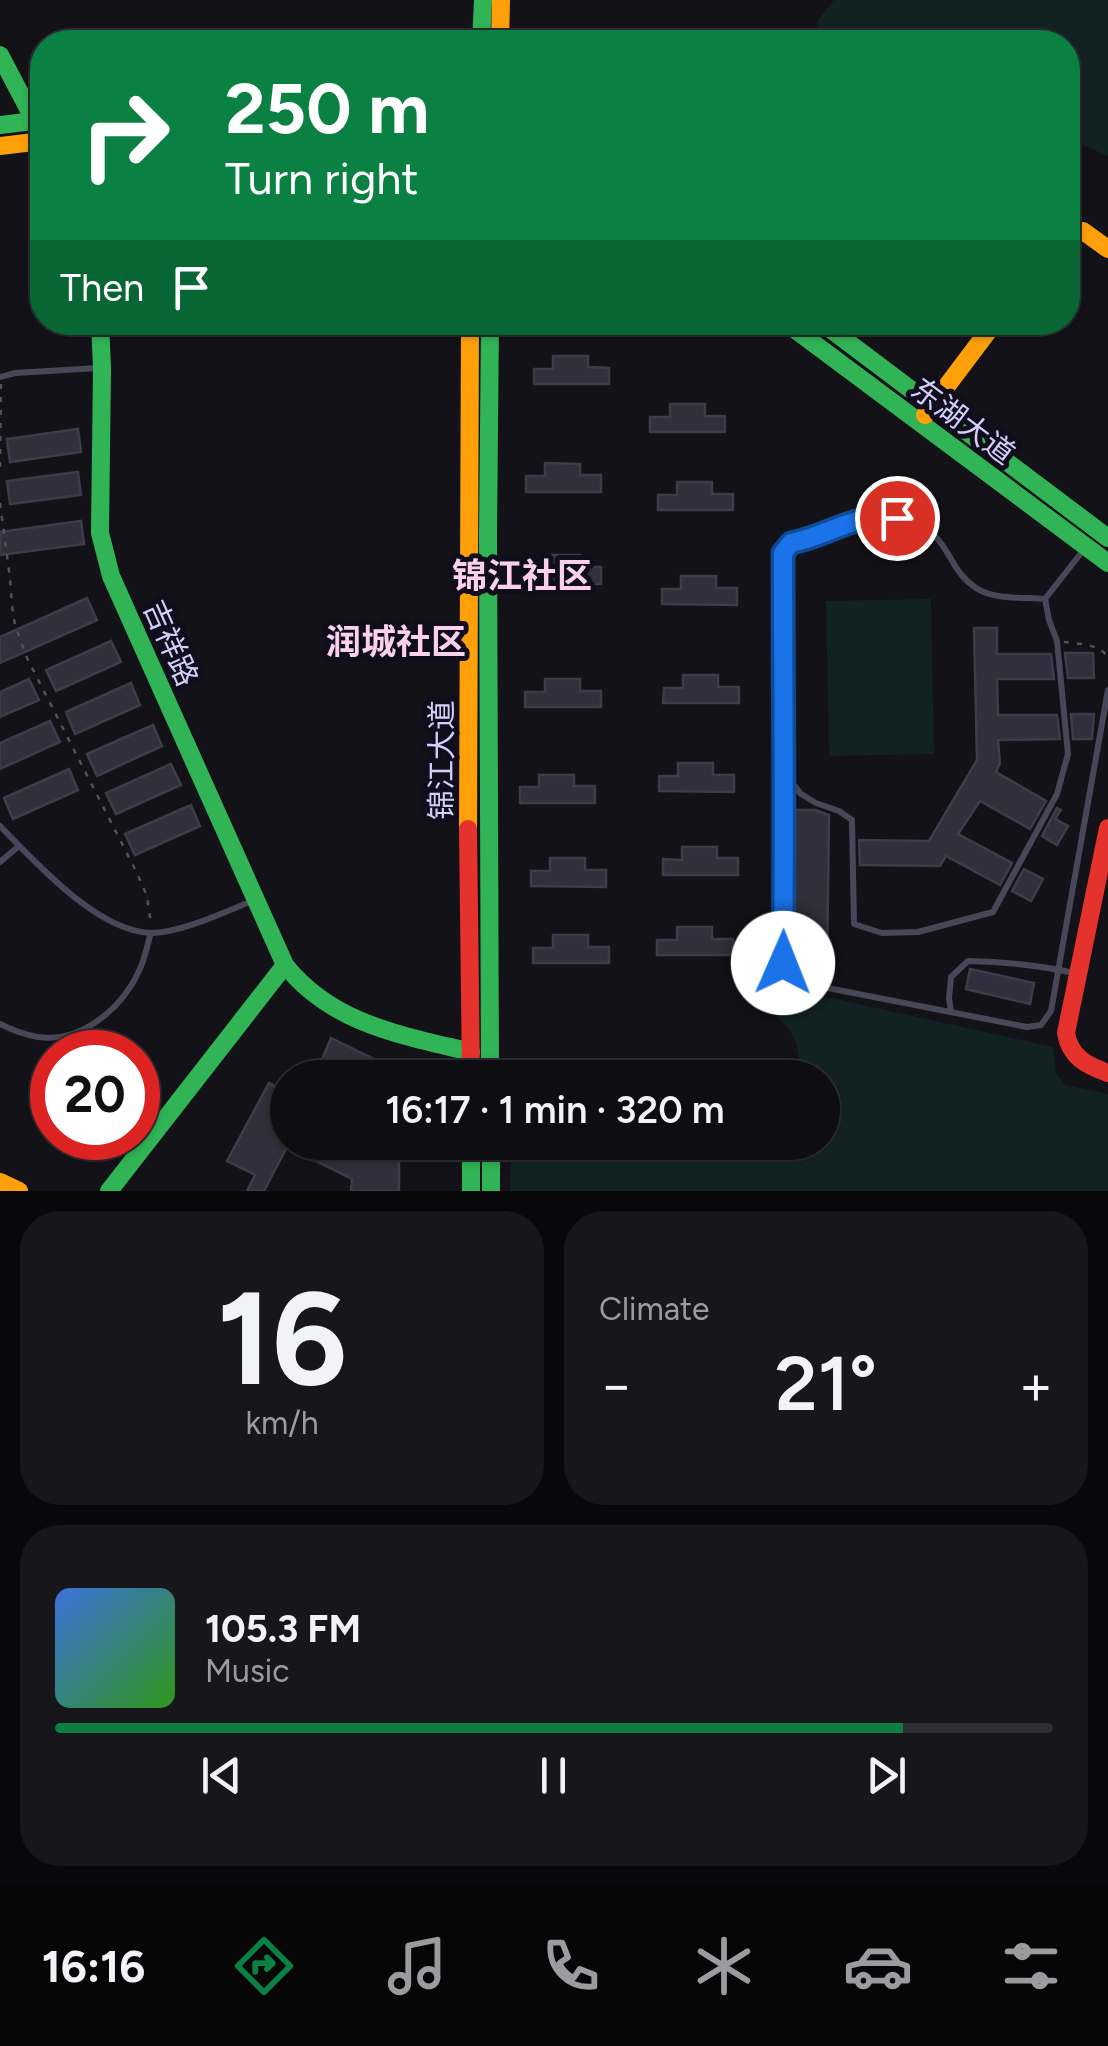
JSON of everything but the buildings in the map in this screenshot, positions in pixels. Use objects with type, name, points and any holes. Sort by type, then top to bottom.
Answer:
[{"type":"main road","points":[[482,0],[485,30]]},
{"type":"main road","points":[[490,30],[501,0]]},
{"type":"main road","points":[[0,55],[30,109]]},
{"type":"main road","points":[[0,125],[30,128]]},
{"type":"main road","points":[[0,146],[30,134]]},
{"type":"main road","points":[[1080,233],[1084,231],[1108,249]]},
{"type":"main road","name":"吉祥路","points":[[101,335],[100,533],[111,576],[286,965],[308,994],[347,1015],[398,1034],[471,1052]]},
{"type":"main road","name":"锦江大道","points":[[470,335],[471,1060]]},
{"type":"main road","name":"锦江大道","points":[[490,335],[490,1060]]},
{"type":"main road","name":"东湖大道","points":[[801,335],[1108,564]]},
{"type":"main road","name":"东湖大道","points":[[837,335],[1108,538]]},
{"type":"main road","points":[[919,423],[985,335]]},
{"type":"main road","points":[[1108,828],[1066,1033],[1071,1054],[1083,1064],[1108,1074]]},
{"type":"main road","points":[[109,1191],[286,965]]},
{"type":"main road","points":[[470,1191],[471,1160]]},
{"type":"main road","points":[[491,1160],[491,1191]]},
{"type":"main road","points":[[0,1182],[19,1191]]},
{"type":"lane","points":[[1,377],[102,368]]},
{"type":"lane","points":[[1045,600],[989,594],[975,587],[936,534],[897,518],[852,520],[791,543],[783,553],[785,975],[792,981],[1027,1027],[1041,1025],[1050,1011],[1108,690]]},
{"type":"lane","points":[[786,772],[801,794],[852,820],[854,924],[882,933],[918,932],[993,912],[1057,794],[1068,754],[1057,641],[1045,600],[1086,546]]},
{"type":"lane","points":[[0,826],[81,903],[123,926],[151,932],[194,925],[256,899]]},
{"type":"lane","points":[[0,862],[19,846]]},
{"type":"lane","points":[[0,1024],[39,1037],[64,1036],[93,1024],[119,1004],[140,970],[151,932]]},
{"type":"lane","points":[[951,1012],[951,977],[968,961],[1012,962],[1079,974]]},
{"type":"path","points":[[0,467],[1,377]]},
{"type":"path","points":[[0,503],[15,624],[26,658],[137,874],[146,896],[151,932]]},
{"type":"path","points":[[1057,641],[1095,647],[1108,657]]},
{"type":"shaded area","points":[[834,0],[1108,0],[1108,156],[1080,143],[1080,30],[818,30],[816,23]]},
{"type":"shaded area","points":[[931,599],[934,754],[829,756],[826,601]]},
{"type":"shaded area","points":[[772,985],[1053,1047],[1056,1073],[1065,1085],[1108,1094],[1108,1191],[510,1191],[511,1160],[840,1160],[840,1060],[797,1060],[790,1031],[768,1008]]},
{"type":"traffic: fast","points":[[482,30],[483,0]]},
{"type":"traffic: fast","points":[[0,55],[30,112]]},
{"type":"traffic: fast","points":[[0,125],[30,121]]},
{"type":"traffic: fast","points":[[101,335],[100,533],[111,576],[285,965],[304,985],[346,1014],[394,1033],[471,1052]]},
{"type":"traffic: fast","points":[[490,335],[490,1060]]},
{"type":"traffic: fast","points":[[802,335],[1108,563]]},
{"type":"traffic: fast","points":[[838,335],[1108,538]]},
{"type":"traffic: fast","points":[[109,1191],[285,965]]},
{"type":"traffic: fast","points":[[471,1160],[471,1191]]},
{"type":"traffic: fast","points":[[491,1160],[491,1191]]},
{"type":"traffic: slow","points":[[500,30],[501,0]]},
{"type":"traffic: slow","points":[[0,146],[30,142]]},
{"type":"traffic: slow","points":[[1080,233],[1108,249]]},
{"type":"traffic: slow","points":[[468,829],[470,335]]},
{"type":"traffic: slow","points":[[925,415],[985,335]]},
{"type":"traffic: slow","points":[[0,1182],[19,1191]]},
{"type":"traffic: jam","points":[[1108,828],[1066,1033],[1080,1059],[1108,1073]]},
{"type":"traffic: jam","points":[[468,829],[471,1060]]},
{"type":"district","name":"锦江社区","points":[[522,576]]},
{"type":"district","name":"润城社区","points":[[396,642]]},
{"type":"route","points":[[783,963],[783,553],[791,543],[852,520],[897,518]]}]
